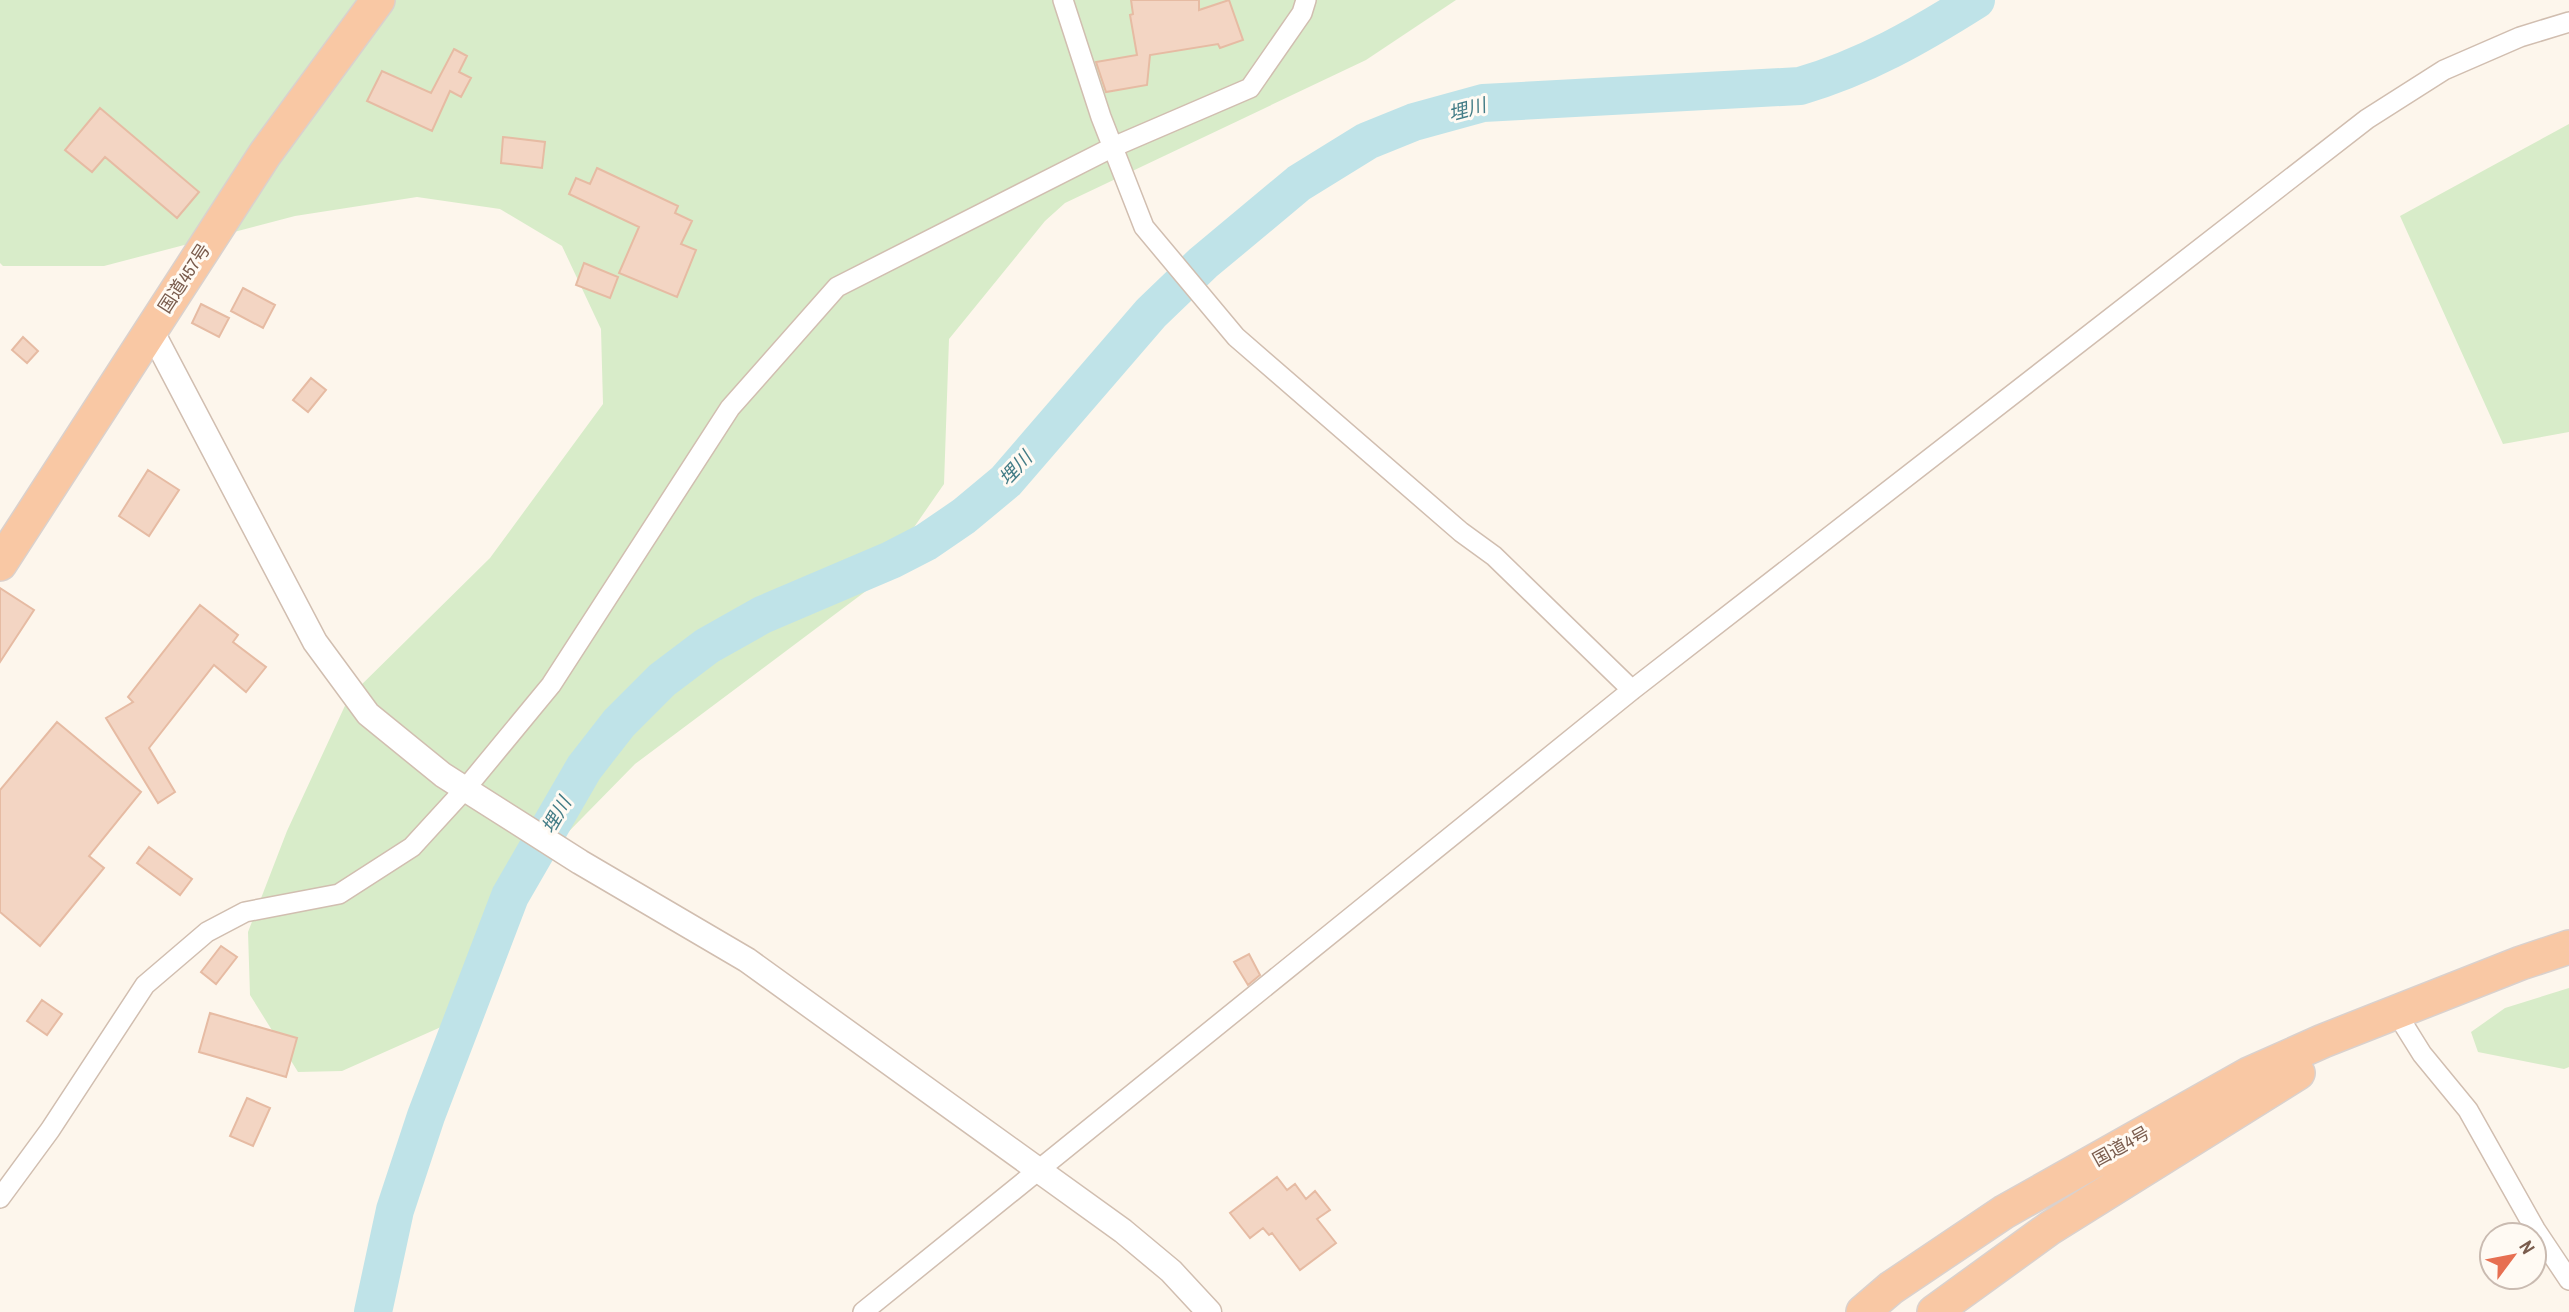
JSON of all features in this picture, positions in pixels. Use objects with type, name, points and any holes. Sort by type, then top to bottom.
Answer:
[{"type":"highway","name":"国道457号","points":[[0,564],[265,154],[378,0]]},
{"type":"highway","name":"国道4号","points":[[1863,1312],[1891,1288],[2004,1212],[2249,1074],[2323,1041],[2397,1014],[2521,962],[2569,947]]},
{"type":"highway","name":"国道4号","points":[[1934,1312],[2050,1228],[2141,1169],[2397,1014]]},
{"type":"street","points":[[1063,0],[1112,146],[1144,227],[1236,337],[1461,532],[1494,556],[1632,690]]},
{"type":"street","points":[[0,1198],[50,1130],[145,985],[208,932],[245,912],[338,894],[411,847],[472,791],[551,685],[730,408],[837,287],[1112,146],[1250,88],[1302,13],[1306,0]]},
{"type":"street","points":[[863,1312],[1632,690],[2367,119],[2444,70],[2520,37],[2569,22]]},
{"type":"street","points":[[151,330],[315,642],[368,714],[443,775],[580,862],[747,960],[1039,1169],[1162,1263],[1209,1312]]},
{"type":"street","points":[[2397,1014],[2422,1054],[2468,1110],[2535,1229],[2569,1280]]},
{"type":"green space","points":[[0,0],[1456,0],[1366,60],[1065,203],[1045,221],[949,339],[944,484],[874,585],[635,764],[487,915],[441,1027],[342,1071],[298,1072],[250,995],[248,932],[287,831],[349,697],[490,558],[603,404],[601,329],[562,246],[500,209],[417,197],[295,216],[104,266],[3,266],[0,263]]},
{"type":"green space","points":[[2569,124],[2569,432],[2503,444],[2400,216]]},
{"type":"green space","points":[[2569,988],[2569,1067],[2564,1069],[2478,1052],[2471,1032],[2505,1008]]},
{"type":"building","points":[[1131,0],[1199,0],[1199,10],[1229,0],[1243,40],[1220,48],[1218,44],[1150,55],[1147,85],[1106,92],[1096,62],[1137,55],[1130,15],[1133,14]]},
{"type":"building","points":[[454,49],[467,56],[459,72],[471,78],[461,97],[450,91],[432,131],[367,101],[382,71],[431,93]]},
{"type":"building","points":[[100,108],[199,192],[177,218],[105,157],[92,172],[65,150]]},
{"type":"building","points":[[503,137],[545,142],[542,168],[501,163]]},
{"type":"building","points":[[597,168],[678,206],[675,213],[692,221],[681,244],[696,250],[677,297],[619,273],[639,227],[569,194],[576,178],[590,184]]},
{"type":"building","points":[[584,263],[618,277],[610,298],[576,285]]},
{"type":"building","points":[[243,288],[275,305],[263,328],[231,311]]},
{"type":"building","points":[[201,304],[229,318],[219,337],[192,323]]},
{"type":"building","points":[[23,337],[38,351],[27,363],[12,350]]},
{"type":"building","points":[[311,378],[326,390],[308,412],[293,400]]},
{"type":"building","points":[[148,470],[179,490],[149,536],[119,516]]},
{"type":"building","points":[[0,588],[34,610],[0,662]]},
{"type":"building","points":[[200,605],[238,635],[233,642],[266,667],[246,692],[214,665],[149,748],[175,792],[158,803],[106,718],[133,702],[128,697]]},
{"type":"building","points":[[57,722],[141,792],[89,856],[104,868],[40,946],[0,912],[0,790]]},
{"type":"building","points":[[149,847],[192,879],[180,895],[137,863]]},
{"type":"building","points":[[221,946],[237,957],[216,984],[201,972]]},
{"type":"building","points":[[1249,954],[1260,975],[1248,985],[1234,962]]},
{"type":"building","points":[[42,1000],[62,1014],[47,1035],[27,1021]]},
{"type":"building","points":[[210,1013],[297,1038],[286,1077],[199,1052]]},
{"type":"building","points":[[247,1098],[270,1108],[253,1146],[230,1136]]},
{"type":"building","points":[[1277,1177],[1287,1190],[1295,1184],[1306,1199],[1315,1191],[1330,1210],[1317,1219],[1336,1243],[1300,1270],[1272,1233],[1269,1235],[1263,1228],[1250,1238],[1230,1213]]},
{"type":"waterway","name":"埋川","points":[[373,1312],[395,1210],[426,1116],[510,896],[584,768],[619,723],[662,680],[707,646],[762,615],[891,560],[926,542],[964,516],[1006,481],[1151,313],[1203,263],[1299,183],[1367,141],[1414,122],[1483,103],[1800,86],[1847,70],[1891,49],[1976,0]]}]
